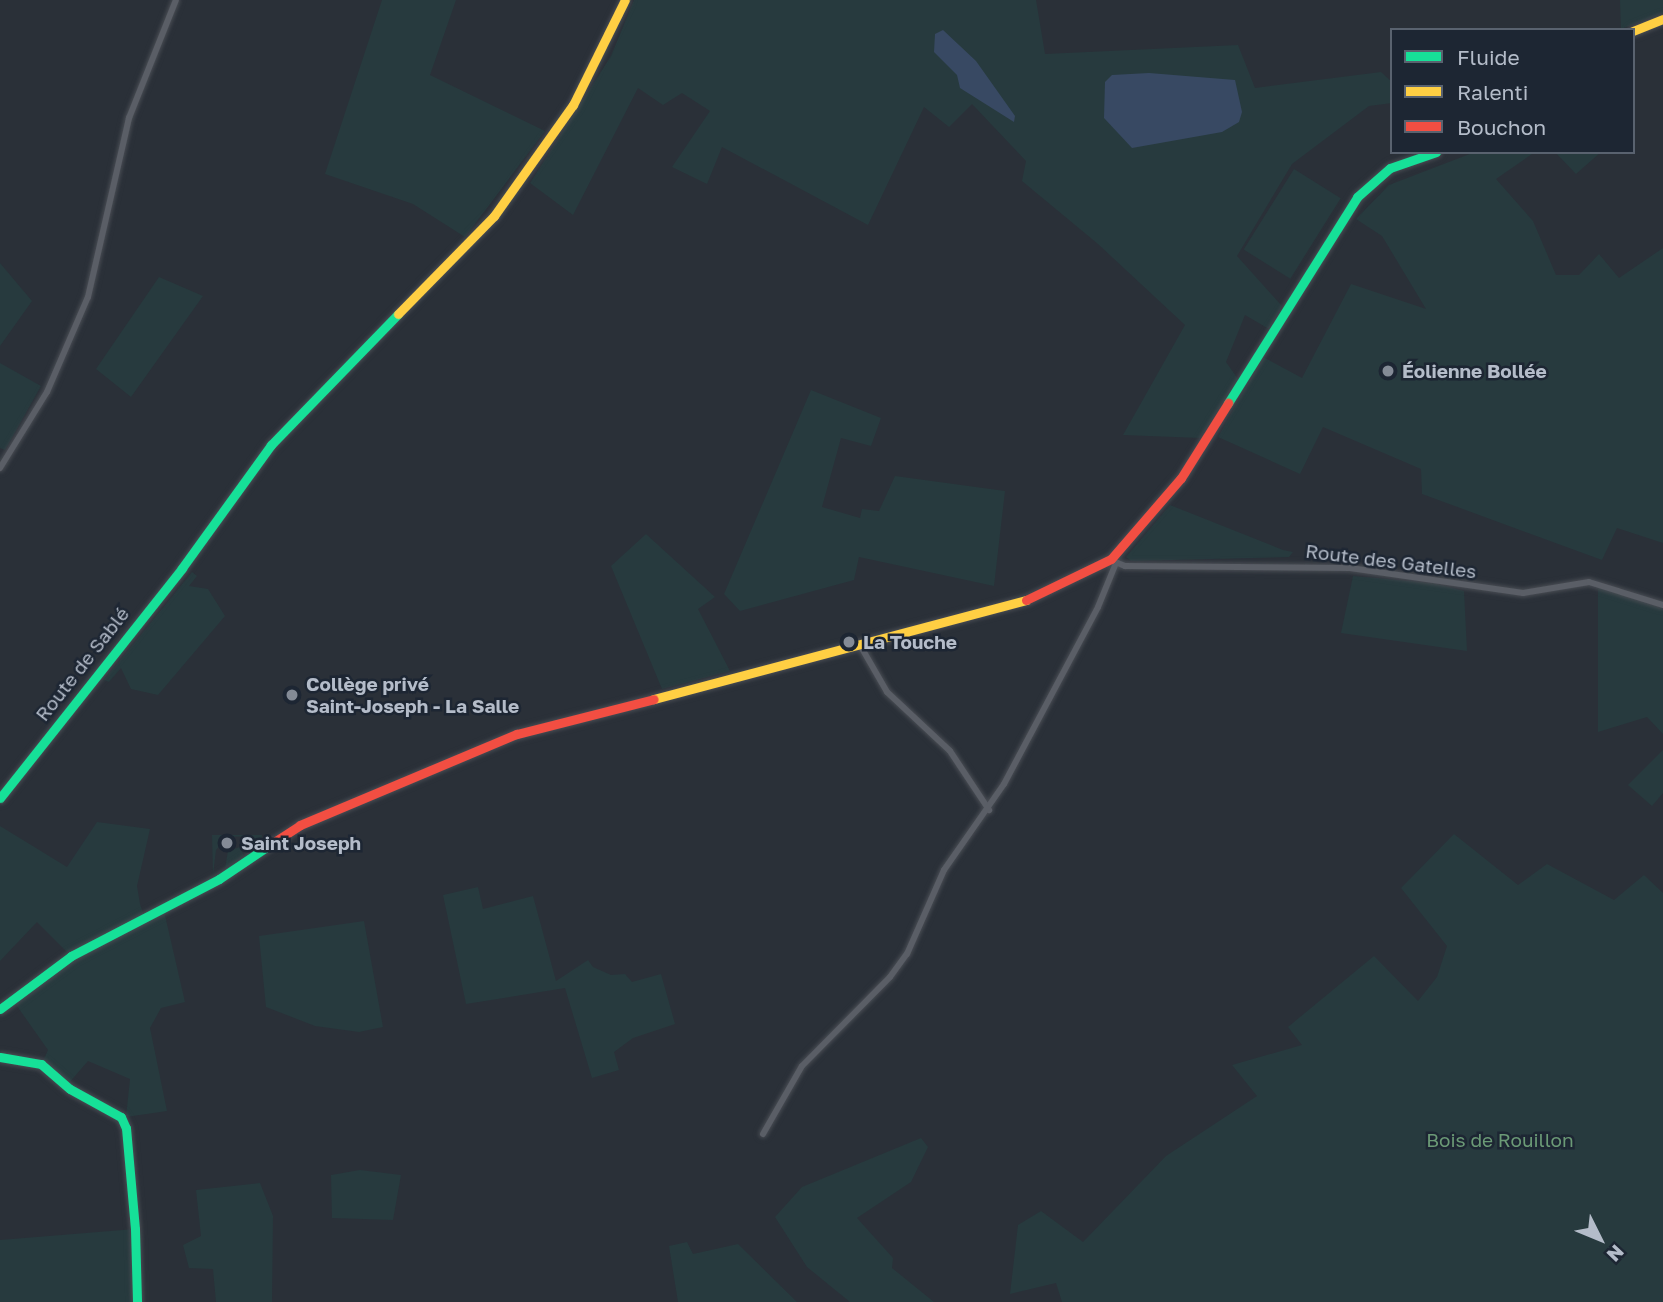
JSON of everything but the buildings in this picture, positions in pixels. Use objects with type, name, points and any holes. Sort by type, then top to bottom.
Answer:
[{"type":"street","points":[[0,468],[47,392],[88,297],[129,118],[176,0]]},
{"type":"street","name":"Route de Sablé","points":[[0,797],[193,553],[240,482],[300,412],[494,216],[573,105],[625,0]]},
{"type":"street","points":[[1635,30],[1663,19]]},
{"type":"street","points":[[763,1134],[802,1066],[890,977],[907,954],[953,854],[989,810],[1081,641],[1114,561],[1181,478],[1357,197],[1390,168],[1430,154]]},
{"type":"street","points":[[0,1009],[71,956],[131,920],[195,892],[300,825],[371,792],[517,734],[997,610],[1114,561]]},
{"type":"street","name":"Route des Gatelles","points":[[1114,561],[1350,568],[1523,593],[1589,582],[1663,605]]},
{"type":"street","points":[[859,644],[887,692],[950,751],[989,810]]},
{"type":"street","points":[[0,1057],[41,1064],[70,1089],[121,1117],[127,1128],[135,1229],[136,1302]]},
{"type":"green space","points":[[382,0],[456,0],[430,75],[545,131],[465,237],[413,204],[325,174]]},
{"type":"green space","points":[[634,0],[1036,0],[1045,54],[1238,45],[1255,88],[1381,72],[1390,80],[1390,103],[1369,106],[1292,164],[1237,256],[1282,306],[1269,329],[1245,315],[1226,362],[1238,379],[1200,438],[1123,435],[1185,325],[1098,244],[1022,181],[1026,161],[972,104],[949,127],[924,107],[868,225],[722,147],[707,184],[672,167],[710,111],[682,93],[663,105],[638,88],[573,215],[530,183],[611,56]]},
{"type":"green space","points":[[1620,0],[1663,0],[1663,13],[1621,28]]},
{"type":"green space","points":[[1470,154],[1532,154],[1496,179],[1533,221],[1556,275],[1579,275],[1599,254],[1619,278],[1663,248],[1663,543],[1617,528],[1602,560],[1422,494],[1421,469],[1323,427],[1300,474],[1218,437],[1263,357],[1302,378],[1351,284],[1426,309],[1382,236],[1356,219],[1389,185]]},
{"type":"green space","points":[[1557,154],[1599,154],[1576,174]]},
{"type":"green space","points":[[1294,169],[1341,198],[1290,279],[1244,250]]},
{"type":"green space","points":[[0,263],[32,301],[0,346]]},
{"type":"green space","points":[[159,277],[203,296],[131,397],[96,369]]},
{"type":"green space","points":[[0,363],[41,386],[5,450],[0,448]]},
{"type":"green space","points":[[811,390],[881,418],[871,446],[841,438],[822,507],[860,518],[862,509],[879,511],[895,476],[1005,491],[994,586],[859,557],[854,580],[740,611],[724,594]]},
{"type":"green space","points":[[1170,505],[1293,552],[1289,557],[1131,561],[1126,557]]},
{"type":"green space","points":[[646,534],[715,597],[698,609],[730,671],[662,689],[611,566]]},
{"type":"green space","points":[[192,572],[197,576],[189,586],[208,589],[225,616],[158,695],[131,689],[121,668],[109,682],[104,680]]},
{"type":"green space","points":[[1353,576],[1433,583],[1464,591],[1467,651],[1341,633]]},
{"type":"green space","points":[[1598,585],[1663,609],[1663,734],[1647,717],[1598,732]]},
{"type":"green space","points":[[1663,750],[1663,793],[1652,806],[1628,785]]},
{"type":"green space","points":[[97,822],[150,829],[137,886],[140,904],[145,919],[164,911],[185,1002],[161,1008],[150,1028],[167,1111],[126,1117],[130,1079],[88,1061],[68,1084],[43,1061],[48,1050],[12,999],[71,956],[37,922],[0,961],[0,826],[67,867]]},
{"type":"green space","name":"Bois de Rouillon","points":[[1454,834],[1518,885],[1547,864],[1614,900],[1644,875],[1663,893],[1663,1302],[1062,1302],[1056,1283],[1010,1294],[1018,1225],[1041,1211],[1083,1242],[1166,1156],[1257,1096],[1232,1065],[1302,1045],[1288,1027],[1374,956],[1418,1001],[1437,977],[1447,946],[1401,888]]},
{"type":"green space","points":[[212,835],[262,835],[261,843],[254,847],[253,836],[228,837],[216,850],[213,875]]},
{"type":"green space","points":[[240,847],[244,856],[225,868],[228,851]]},
{"type":"green space","points":[[478,887],[483,909],[533,896],[556,981],[588,960],[593,967],[611,975],[625,974],[632,982],[661,974],[675,1024],[633,1038],[614,1052],[619,1070],[592,1078],[565,988],[466,1004],[443,895]]},
{"type":"green space","points":[[364,921],[383,1027],[359,1032],[315,1026],[266,1007],[259,936]]},
{"type":"green space","points":[[921,1138],[928,1147],[911,1182],[857,1218],[893,1258],[892,1268],[934,1302],[850,1302],[807,1267],[775,1217],[802,1187]]},
{"type":"green space","points":[[360,1170],[401,1175],[393,1220],[332,1218],[331,1175]]},
{"type":"green space","points":[[260,1183],[273,1216],[272,1302],[216,1302],[213,1269],[189,1268],[183,1245],[201,1236],[196,1190]]},
{"type":"green space","points":[[135,1229],[140,1302],[0,1302],[0,1240]]},
{"type":"green space","points":[[687,1242],[693,1254],[738,1244],[797,1302],[678,1302],[669,1246]]},
{"type":"water","points":[[943,30],[976,61],[1015,116],[1014,122],[960,88],[957,75],[934,52],[935,34]]},
{"type":"water","points":[[1149,73],[1235,80],[1242,112],[1239,122],[1222,132],[1132,148],[1104,118],[1105,82],[1112,75]]},
{"type":"traffic: fast","points":[[1228,403],[1357,197],[1390,168],[1430,154]]},
{"type":"traffic: fast","points":[[0,798],[182,568],[271,445],[398,314]]},
{"type":"traffic: fast","points":[[0,1009],[71,956],[219,879],[271,844]]},
{"type":"traffic: fast","points":[[0,1057],[41,1064],[70,1089],[121,1117],[126,1128],[135,1229],[137,1302]]},
{"type":"traffic: slow","points":[[398,314],[494,216],[573,105],[625,0]]},
{"type":"traffic: slow","points":[[1635,30],[1663,19]]},
{"type":"traffic: slow","points":[[654,699],[1026,600]]},
{"type":"traffic: jam","points":[[1026,600],[1111,559],[1181,478],[1228,403]]},
{"type":"traffic: jam","points":[[271,844],[300,825],[517,734],[654,699]]},
{"type":"place","name":"Éolienne Bollée","points":[[1388,371]]},
{"type":"place","name":"La Touche","points":[[849,642]]},
{"type":"place","name":"Collège privé Saint-Joseph - La Salle","points":[[292,695]]},
{"type":"place","name":"Saint Joseph","points":[[227,843]]}]
